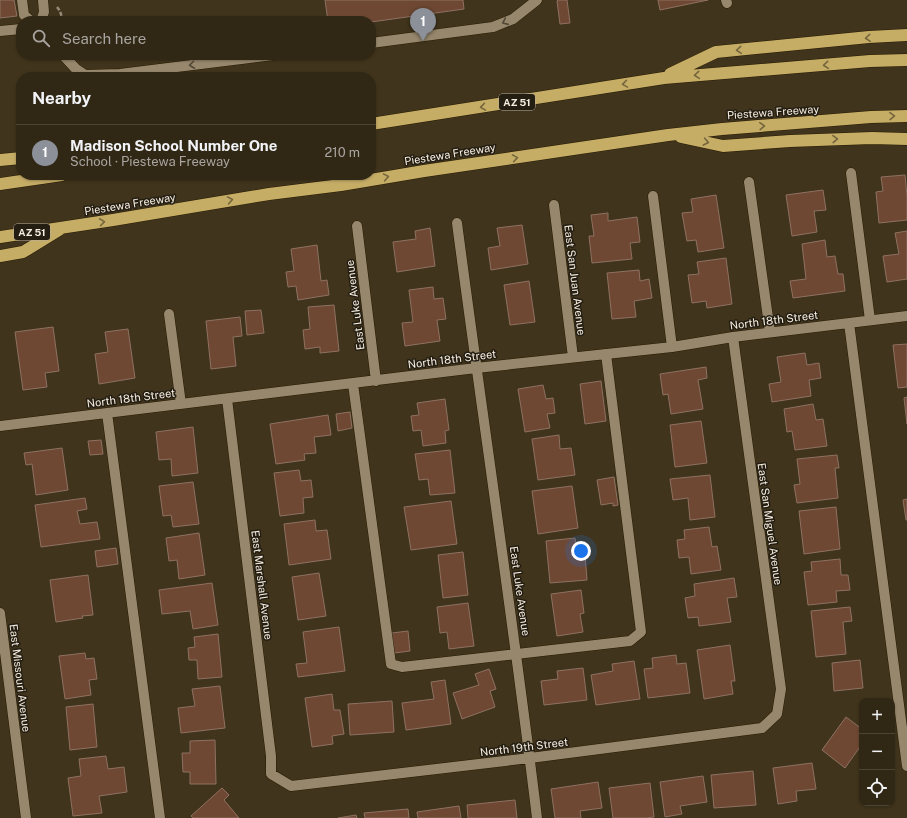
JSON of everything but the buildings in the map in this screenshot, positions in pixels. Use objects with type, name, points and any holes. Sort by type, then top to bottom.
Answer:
[{"type":"highway","points":[[664,78],[716,52],[869,37],[907,35]]},
{"type":"highway","name":"AZ 51","points":[[376,123],[664,78],[870,61],[907,60]]},
{"type":"highway","name":"Piestewa Freeway","points":[[376,179],[668,135],[722,129],[872,117],[907,116]]},
{"type":"highway","points":[[668,135],[723,146],[790,141],[872,138],[907,139]]},
{"type":"highway","points":[[0,160],[16,158]]},
{"type":"highway","points":[[0,184],[28,180]]},
{"type":"highway","name":"Piestewa Freeway","points":[[0,237],[269,194],[371,180]]},
{"type":"highway","points":[[0,256],[23,252],[63,228]]},
{"type":"street","points":[[22,0],[25,16]]},
{"type":"street","points":[[43,0],[44,12],[43,16]]},
{"type":"street","points":[[376,42],[493,27],[513,18],[537,0]]},
{"type":"street","points":[[0,31],[16,29]]},
{"type":"street","points":[[68,60],[80,72]]},
{"type":"street","points":[[136,72],[233,60]]},
{"type":"street","points":[[851,173],[870,320]]},
{"type":"street","points":[[749,182],[770,332]]},
{"type":"street","points":[[653,196],[672,347]]},
{"type":"street","name":"East San Juan Avenue","points":[[554,205],[573,357]]},
{"type":"street","name":"East Luke Avenue","points":[[457,223],[517,655],[537,818]]},
{"type":"street","name":"East Luke Avenue","points":[[357,226],[376,381]]},
{"type":"street","points":[[170,314],[181,404]]},
{"type":"street","name":"North 18th Street","points":[[0,426],[476,368],[672,347],[770,332],[907,316]]},
{"type":"street","points":[[849,323],[907,766]]},
{"type":"street","name":"East San Miguel Avenue","points":[[733,337],[781,689],[777,714]]},
{"type":"street","points":[[353,384],[391,664],[402,667],[517,655],[630,641],[641,632],[606,354]]},
{"type":"street","name":"East Marshall Avenue","points":[[227,399],[271,756],[271,774]]},
{"type":"street","points":[[107,412],[160,818]]},
{"type":"street","name":"East Missouri Avenue","points":[[0,613],[11,690],[26,818]]},
{"type":"street","name":"North 19th Street","points":[[271,774],[292,786],[530,758],[762,728],[777,714]]},
{"type":"place","name":"Madison School Number One","points":[[423,41]]}]
